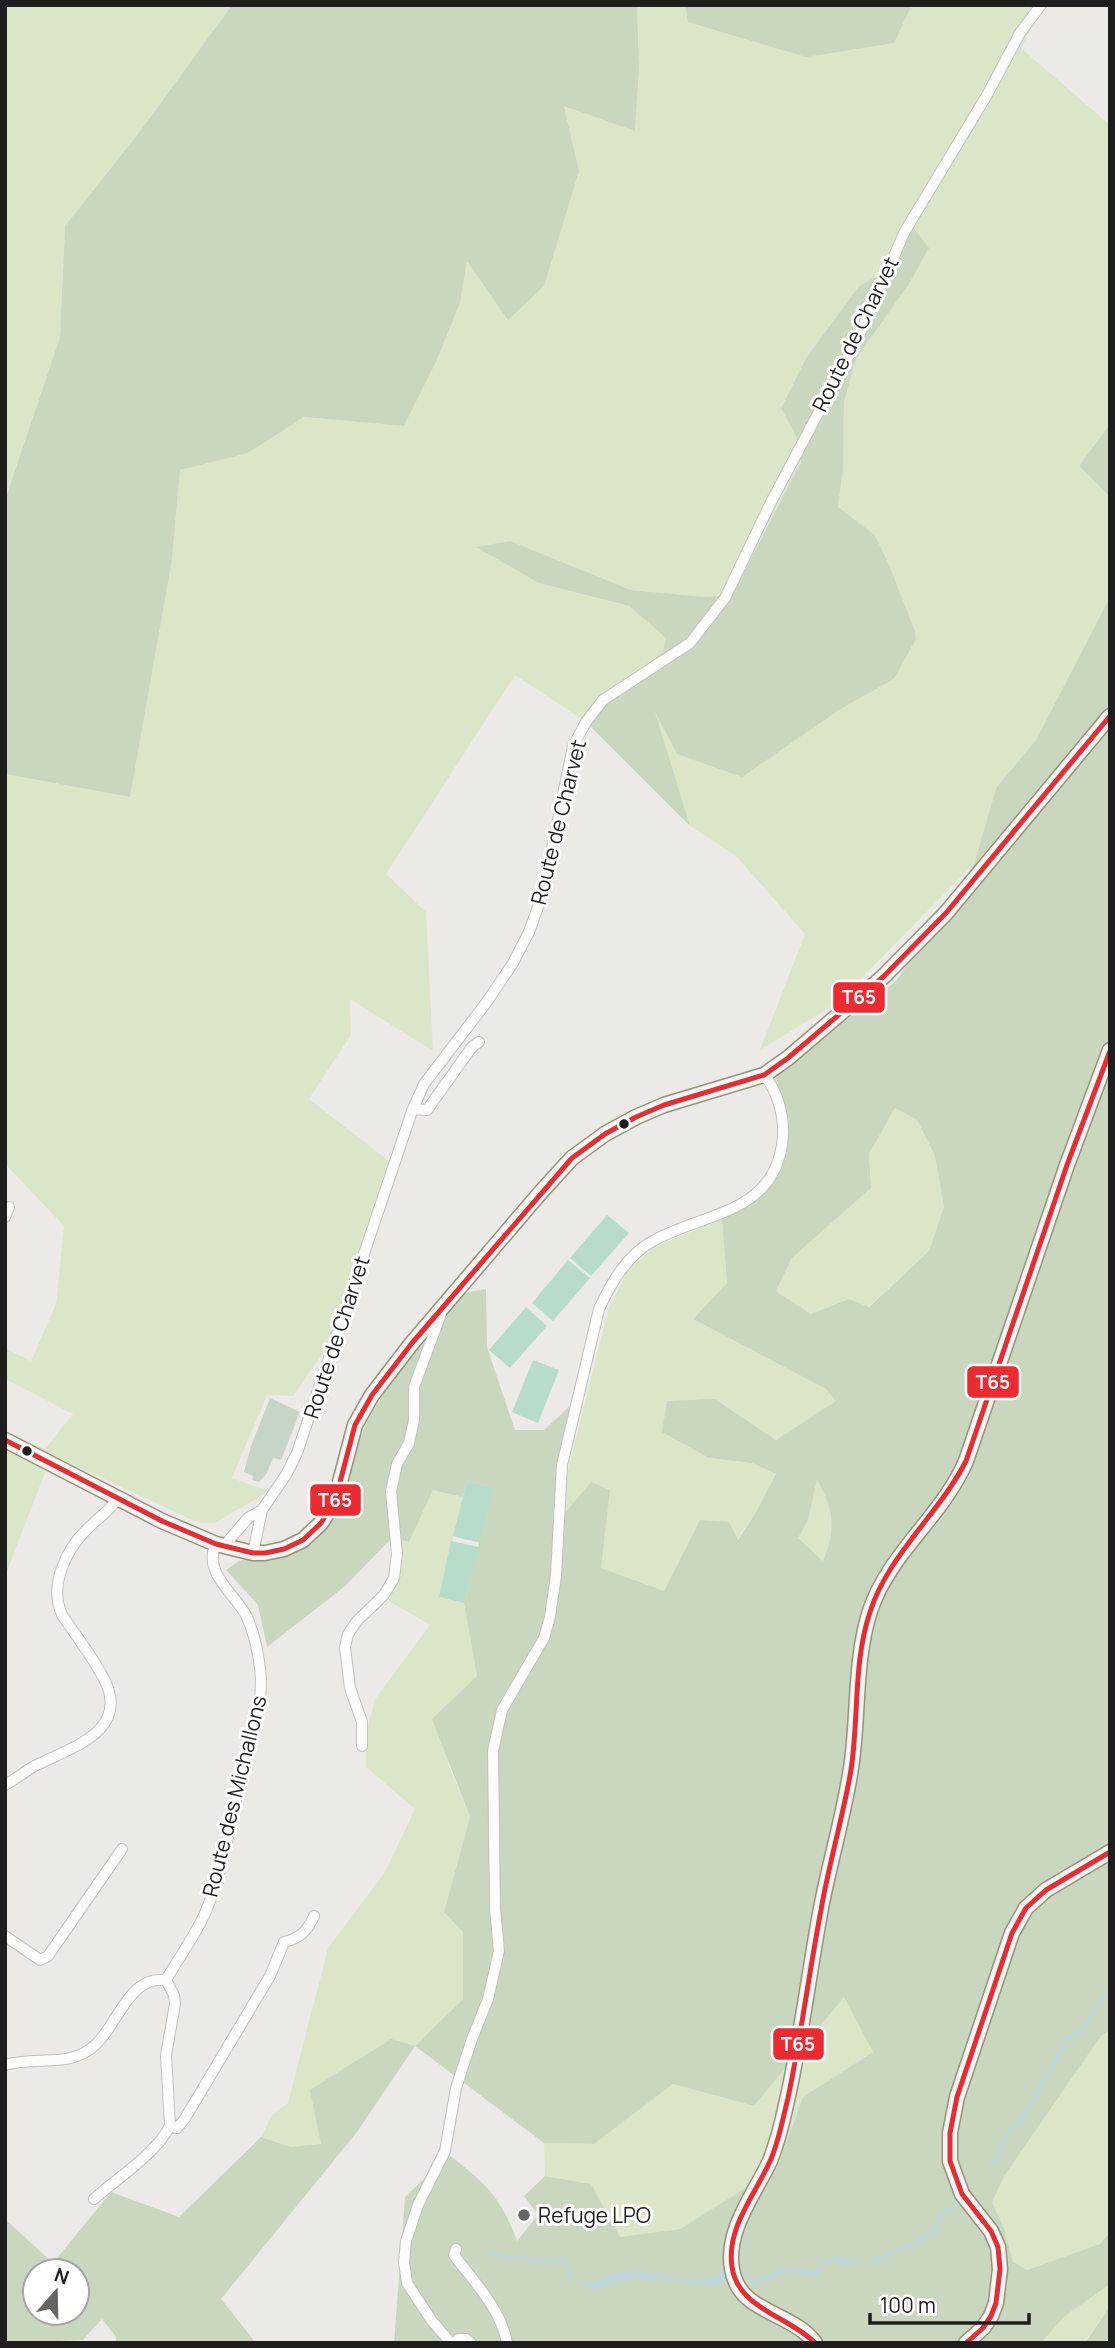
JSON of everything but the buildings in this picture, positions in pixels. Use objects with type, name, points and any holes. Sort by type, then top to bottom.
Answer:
[{"type":"main road","points":[[5,1440],[162,1521],[220,1545],[253,1553],[274,1552],[309,1535],[321,1523],[335,1501],[355,1425],[387,1373],[572,1158],[635,1117],[664,1105],[764,1074],[788,1058],[919,942],[1110,716]]},
{"type":"main road","points":[[815,2343],[802,2329],[766,2312],[744,2295],[734,2277],[731,2255],[738,2226],[770,2159],[785,2110],[829,1868],[850,1771],[867,1624],[878,1591],[890,1569],[944,1502],[966,1461],[1067,1165],[1110,1050]]},
{"type":"main road","points":[[966,2343],[983,2328],[991,2316],[996,2303],[1000,2269],[998,2247],[991,2231],[962,2194],[950,2161],[950,2133],[957,2097],[1012,1933],[1026,1908],[1046,1890],[1110,1852]]},
{"type":"street","name":"Route de Charvet","points":[[253,1553],[262,1510],[286,1475],[297,1453],[413,1109],[424,1084],[486,1003],[513,963],[529,932],[543,893],[573,746],[586,722],[604,700],[690,643],[725,598],[771,502],[857,340],[905,231],[987,95],[1020,33],[1041,5]]},
{"type":"street","points":[[413,1109],[427,1110],[472,1047],[479,1042]]},
{"type":"street","points":[[471,2343],[466,2339],[458,2339],[453,2343],[432,2321],[407,2283],[404,2262],[414,2214],[445,2151],[456,2088],[471,2039],[488,1998],[499,1951],[495,1908],[493,1751],[502,1710],[544,1638],[551,1617],[562,1465],[599,1309],[610,1285],[642,1249],[681,1229],[738,1207],[769,1181],[776,1167],[783,1128],[782,1111],[764,1074]]},
{"type":"street","points":[[5,1217],[9,1206]]},
{"type":"street","points":[[362,1746],[362,1722],[350,1688],[345,1647],[348,1634],[356,1621],[384,1595],[394,1578],[397,1553],[391,1491],[397,1464],[409,1443],[414,1420],[414,1387],[444,1307]]},
{"type":"street","points":[[5,1786],[34,1767],[95,1735],[104,1722],[110,1703],[108,1687],[62,1615],[58,1606],[57,1590],[70,1551],[85,1531],[110,1510],[118,1498]]},
{"type":"street","name":"Route de Charvet","points":[[220,1545],[248,1518],[262,1510]]},
{"type":"street","name":"Route des Michallons","points":[[166,1980],[205,1913],[217,1881],[261,1694],[258,1651],[250,1625],[243,1609],[219,1580],[213,1565],[211,1555],[220,1545]]},
{"type":"street","points":[[5,1936],[40,1960],[48,1956],[122,1849]]},
{"type":"street","points":[[170,2126],[177,2128],[184,2120],[270,1976],[284,1942],[298,1939],[307,1930],[314,1916]]},
{"type":"street","points":[[5,2065],[67,2059],[83,2054],[101,2040],[138,1986],[154,1980],[166,1980],[174,1995],[175,2004],[166,2054],[170,2126],[152,2150],[94,2199]]},
{"type":"street","points":[[456,2249],[454,2255],[483,2292],[500,2321],[507,2343]]},
{"type":"green space","points":[[5,5],[232,5],[141,130],[65,226],[60,337],[5,500]]},
{"type":"green space","points":[[232,5],[637,5],[639,68],[635,131],[564,106],[579,171],[544,286],[508,320],[467,261],[460,303],[436,362],[404,426],[304,417],[248,453],[180,470],[172,560],[130,797],[5,774],[5,500],[60,337],[65,226],[141,130]]},
{"type":"green space","points":[[637,5],[685,5],[688,22],[894,43],[912,5],[1044,5],[1021,48],[1110,125],[1110,424],[1079,466],[1110,497],[1110,597],[1036,740],[996,788],[974,864],[837,1003],[760,1050],[805,934],[736,856],[690,826],[653,707],[839,710],[894,679],[916,639],[890,567],[875,535],[838,507],[843,470],[844,402],[856,359],[909,284],[928,248],[913,227],[877,276],[859,286],[806,358],[781,407],[795,434],[801,462],[732,595],[706,597],[631,590],[510,542],[539,583],[629,606],[666,638],[663,651],[586,722],[515,675],[386,874],[426,912],[433,1051],[350,999],[351,1035],[309,1099],[389,1161],[328,1346],[293,1396],[267,1395],[232,1478],[269,1491],[215,1523],[199,1523],[52,1455],[5,1576],[5,1432],[45,1449],[73,1414],[5,1379],[5,1348],[31,1361],[56,1304],[64,1226],[5,1164],[5,774],[130,797],[172,560],[180,469],[248,453],[304,417],[404,426],[436,362],[460,303],[467,260],[579,171],[564,105],[635,130],[639,68]]},
{"type":"green space","points":[[685,5],[912,5],[894,43],[806,57],[688,22]]},
{"type":"green space","points":[[913,227],[929,248],[909,284],[856,359],[844,402],[843,470],[838,507],[875,535],[890,567],[916,639],[894,679],[839,710],[742,777],[677,754],[655,712],[690,826],[586,722],[663,651],[666,638],[629,606],[539,583],[476,547],[510,541],[631,590],[706,597],[732,595],[801,462],[795,434],[781,408],[806,358],[859,286],[877,276]]},
{"type":"green space","points":[[1110,424],[1110,497],[1079,466]]},
{"type":"green space","points":[[1110,597],[1110,2030],[1101,2036],[1005,2175],[992,2202],[1004,2228],[1013,2262],[1027,2270],[1100,2244],[1110,2232],[1110,2284],[1065,2316],[1041,2343],[394,2343],[405,2197],[449,2155],[473,2174],[498,2201],[517,2241],[538,2215],[524,2196],[545,2176],[591,2184],[620,2237],[680,2229],[777,2168],[803,2097],[873,2052],[844,1997],[754,2106],[673,2084],[594,2144],[544,2143],[415,2046],[463,1999],[463,1932],[444,1912],[470,1817],[432,1719],[477,1676],[464,1603],[493,1488],[467,1481],[463,1497],[433,1490],[409,1542],[392,1538],[344,1587],[267,1647],[258,1605],[226,1570],[239,1561],[311,1545],[343,1506],[358,1443],[368,1420],[441,1297],[486,1289],[487,1347],[515,1430],[544,1430],[570,1406],[559,1455],[565,1513],[591,1482],[610,1490],[601,1568],[664,1591],[700,1520],[729,1522],[738,1540],[776,1474],[752,1463],[709,1458],[662,1432],[667,1401],[715,1399],[776,1440],[836,1401],[826,1389],[693,1319],[727,1283],[722,1219],[761,1197],[782,1165],[789,1121],[775,1075],[896,981],[974,864],[996,788],[1036,740]],"holes":[[[895,1108],[917,1120],[935,1156],[944,1207],[929,1251],[869,1307],[849,1299],[811,1314],[776,1291],[792,1258],[871,1188],[869,1154]],[[817,1480],[827,1501],[831,1520],[830,1539],[823,1561],[798,1538],[808,1520]]]},
{"type":"green space","points":[[895,1108],[917,1120],[935,1156],[944,1207],[929,1251],[868,1307],[849,1299],[811,1314],[776,1291],[792,1258],[871,1188],[869,1154]]},
{"type":"green space","points":[[607,1215],[629,1233],[591,1276],[570,1258]]},
{"type":"green space","points":[[722,1219],[727,1283],[693,1319],[827,1389],[837,1401],[776,1440],[715,1399],[709,1458],[752,1463],[776,1474],[756,1512],[737,1540],[700,1521],[664,1592],[600,1568],[565,1515],[563,1489],[609,1308],[628,1270],[656,1246]]},
{"type":"green space","points":[[568,1260],[590,1278],[553,1321],[532,1303]]},
{"type":"green space","points":[[526,1307],[547,1326],[510,1368],[489,1350]]},
{"type":"green space","points":[[533,1360],[559,1370],[538,1423],[512,1412]]},
{"type":"green space","points":[[270,1398],[300,1412],[281,1460],[273,1458],[267,1473],[259,1482],[252,1480],[253,1476],[244,1472]]},
{"type":"green space","points":[[817,1479],[827,1500],[831,1520],[830,1539],[823,1561],[797,1538],[808,1520]]},
{"type":"green space","points":[[467,1481],[494,1488],[480,1543],[453,1536]]},
{"type":"green space","points":[[433,1489],[463,1497],[439,1597],[464,1603],[477,1676],[448,1764],[470,1817],[444,1912],[463,1932],[463,1999],[321,2145],[291,2147],[261,2137],[272,2115],[288,2103],[328,1948],[385,1872],[415,1809],[366,1767],[367,1729],[375,1699],[430,1625],[389,1601],[392,1538],[409,1542]]},
{"type":"green space","points":[[451,1541],[479,1547],[464,1603],[439,1597]]},
{"type":"green space","points":[[844,1996],[873,2052],[803,2097],[778,2168],[680,2229],[620,2238],[591,2184],[545,2176],[544,2143],[594,2144],[673,2084],[754,2106]]},
{"type":"green space","points":[[1110,2030],[1110,2232],[1101,2244],[1027,2270],[1013,2263],[1004,2228],[992,2202],[1005,2175],[1101,2036]]},
{"type":"green space","points":[[391,2039],[415,2046],[357,2132],[221,2299],[256,2343],[116,2343],[116,2337],[102,2319],[83,2340],[5,2343],[5,2219],[46,2257],[21,2257],[21,2327],[91,2327],[91,2257],[58,2257],[111,2192],[179,2217],[261,2137],[291,2147],[321,2144],[310,2090]]},
{"type":"green space","points":[[1110,2284],[1110,2306],[1084,2343],[1041,2343],[1065,2316]]},
{"type":"green space","points":[[1110,2306],[1110,2343],[1085,2343]]},
{"type":"water","points":[[959,2198],[962,2200],[953,2211],[940,2217],[938,2231],[915,2247],[898,2250],[879,2263],[850,2265],[833,2262],[820,2265],[818,2276],[789,2272],[754,2285],[738,2273],[739,2271],[753,2280],[788,2268],[816,2271],[818,2262],[840,2255],[852,2260],[871,2261],[895,2249],[915,2244],[918,2238],[936,2228],[937,2216],[944,2209],[953,2208]]},
{"type":"water","points":[[638,2271],[700,2281],[725,2272],[726,2281],[715,2285],[632,2278],[593,2290],[589,2284],[618,2273]]},
{"type":"waterway","points":[[992,2165],[1010,2128],[1019,2123],[1066,2038],[1078,2035],[1105,1994],[1110,1992]]},
{"type":"waterway","points":[[486,2254],[564,2260],[571,2278]]},
{"type":"waterway","points":[[579,2281],[596,2286]]},
{"type":"transit line","name":"T65","points":[[5,1440],[162,1521],[216,1544],[253,1553],[265,1553],[284,1549],[303,1540],[321,1523],[335,1501],[355,1425],[372,1395],[412,1343],[572,1158],[605,1134],[636,1117],[664,1105],[764,1075],[788,1058],[883,977],[946,913],[1110,716]]},
{"type":"transit line","name":"T65","points":[[815,2343],[744,2293],[736,2281],[731,2252],[738,2224],[774,2152],[788,2098],[824,1892],[851,1770],[865,1631],[878,1591],[889,1572],[966,1461],[1067,1165],[1110,1051]]},
{"type":"transit line","name":"T65","points":[[966,2343],[983,2328],[991,2316],[996,2303],[1000,2269],[998,2247],[991,2231],[962,2194],[950,2161],[950,2133],[957,2097],[1012,1933],[1026,1908],[1046,1890],[1110,1852]]},
{"type":"place","name":"Refuge LPO","points":[[524,2215]]}]
